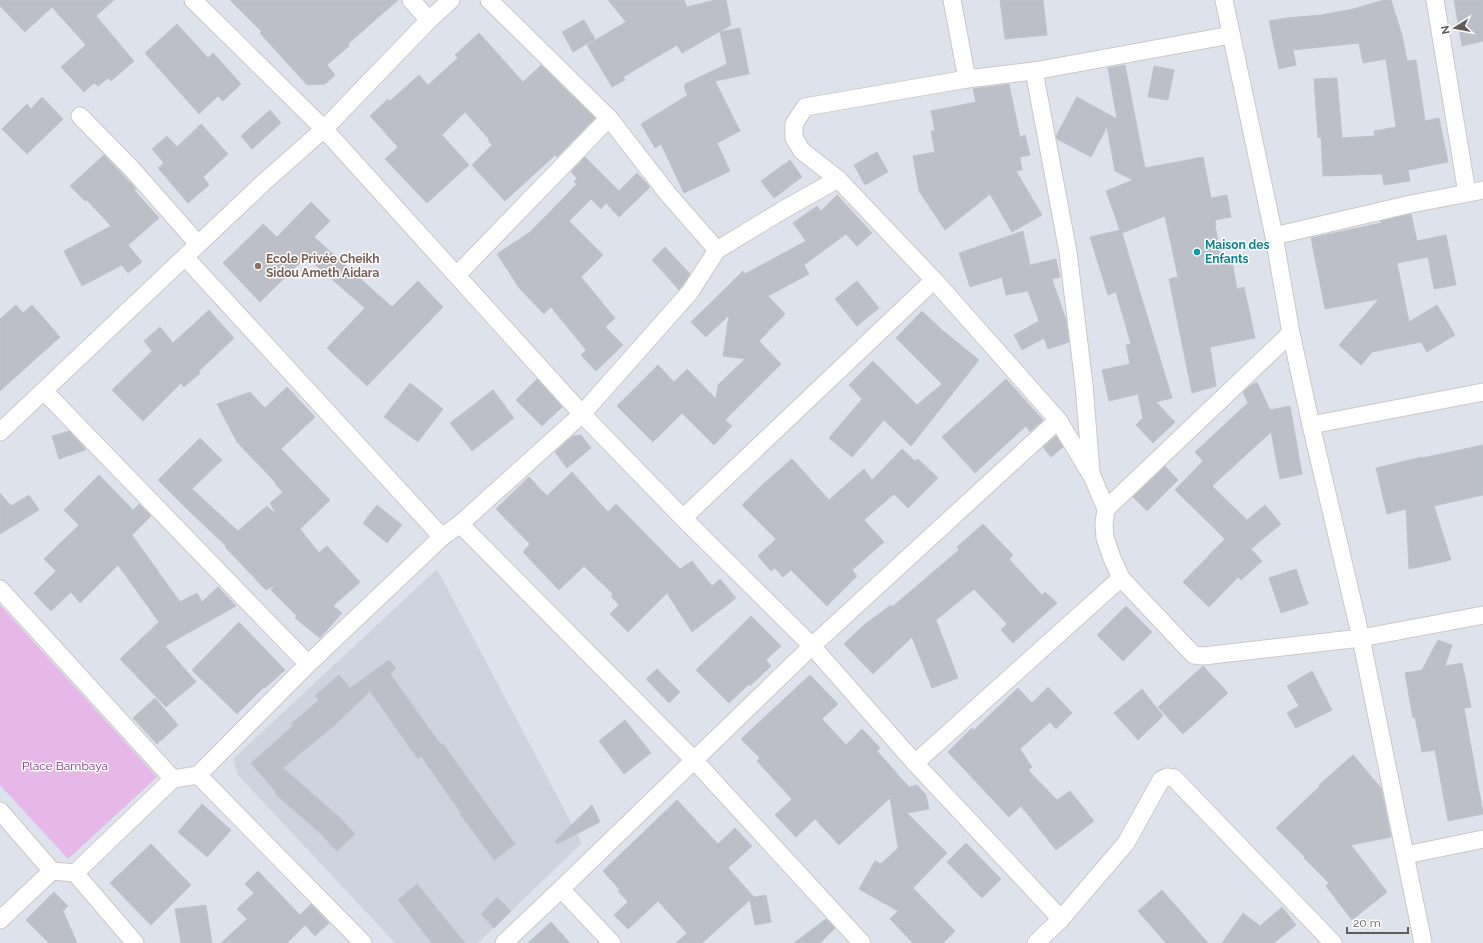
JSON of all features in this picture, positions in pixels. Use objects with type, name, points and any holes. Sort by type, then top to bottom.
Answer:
[{"type":"street","points":[[193,0],[324,129],[582,414],[683,518],[812,646],[915,763],[1061,919]]},
{"type":"street","points":[[411,0],[429,20]]},
{"type":"street","points":[[0,432],[198,244],[324,129],[429,20],[452,0]]},
{"type":"street","points":[[489,0],[609,118],[668,194],[717,250]]},
{"type":"street","points":[[952,0],[967,79]]},
{"type":"street","points":[[1224,0],[1274,236],[1291,333],[1361,638],[1423,943]]},
{"type":"street","points":[[1274,236],[1404,205],[1475,191],[1435,0]]},
{"type":"street","points":[[1231,35],[1034,71],[967,79],[805,107],[794,124],[794,138],[802,151],[838,179],[934,280],[1058,420],[1092,476],[1106,509],[1104,524],[1105,538],[1121,578],[1194,655],[1203,656],[1361,638],[1483,615]]},
{"type":"street","points":[[1034,71],[1068,252],[1084,385],[1092,476]]},
{"type":"street","points":[[80,116],[132,170],[198,244]]},
{"type":"street","points":[[457,275],[609,118]]},
{"type":"street","points":[[75,873],[173,779],[198,775],[308,664],[442,537],[460,524],[582,414],[690,292],[717,250],[838,179]]},
{"type":"street","points":[[185,257],[442,537]]},
{"type":"street","points":[[683,518],[934,280]]},
{"type":"street","points":[[1106,509],[1291,333]]},
{"type":"street","points":[[44,391],[308,664]]},
{"type":"street","points":[[1311,425],[1483,392]]},
{"type":"street","points":[[504,943],[812,646],[1058,420]]},
{"type":"street","points":[[460,524],[694,760],[862,943]]},
{"type":"street","points":[[915,763],[1121,578]]},
{"type":"street","points":[[0,589],[173,779]]},
{"type":"street","points":[[198,775],[363,943]]},
{"type":"street","points":[[1036,943],[1061,919],[1126,843],[1161,780],[1174,778],[1333,943]]},
{"type":"street","points":[[0,811],[52,871],[75,873],[135,943]]},
{"type":"street","points":[[1406,855],[1483,839]]},
{"type":"street","points":[[0,920],[52,871]]},
{"type":"street","points":[[561,889],[612,943]]},
{"type":"shaded area","points":[[437,569],[582,843],[478,943],[395,943],[237,774],[234,758]]},
{"type":"green space","name":"Place Bambaya","points":[[0,605],[157,777],[68,859],[0,785]]},
{"type":"building","points":[[0,0],[114,0],[96,16],[134,61],[111,81],[108,78],[98,86],[94,83],[84,92],[61,67],[86,45],[52,7],[25,32],[0,6]]},
{"type":"building","points":[[230,0],[398,0],[348,44],[349,46],[327,65],[335,75],[325,84],[307,85],[260,33],[262,32]]},
{"type":"building","points":[[608,0],[684,0],[687,7],[715,0],[726,0],[731,25],[682,53],[677,45],[623,77],[625,80],[612,87],[587,45],[626,22]]},
{"type":"building","points":[[1000,0],[1043,0],[1047,35],[1005,39]]},
{"type":"building","points":[[1384,0],[1391,0],[1402,35],[1407,61],[1416,60],[1425,121],[1439,118],[1448,162],[1408,170],[1410,181],[1384,185],[1382,174],[1323,176],[1321,137],[1318,138],[1314,79],[1337,78],[1342,138],[1375,136],[1374,131],[1396,127],[1386,59],[1363,63],[1359,43],[1293,50],[1296,65],[1279,69],[1269,21],[1321,15],[1353,9]]},
{"type":"building","points":[[1454,0],[1483,0],[1483,41],[1462,46]]},
{"type":"building","points":[[584,20],[595,39],[573,52],[562,32]]},
{"type":"building","points":[[177,24],[208,58],[213,53],[241,84],[223,101],[218,96],[199,114],[145,53]]},
{"type":"building","points":[[740,28],[749,74],[715,81],[740,131],[717,143],[730,171],[684,193],[661,144],[655,148],[641,124],[688,95],[685,91],[685,84],[727,64],[720,32]]},
{"type":"building","points":[[479,33],[523,82],[541,65],[595,118],[557,157],[555,155],[505,201],[472,165],[492,145],[488,140],[489,139],[465,112],[442,135],[469,165],[427,203],[385,159],[398,147],[370,116],[388,99],[390,101],[419,75],[428,85],[458,58],[455,55]]},
{"type":"building","points":[[1125,65],[1145,168],[1203,157],[1211,198],[1227,195],[1231,217],[1215,220],[1222,263],[1232,261],[1237,289],[1244,287],[1255,338],[1210,347],[1216,386],[1192,393],[1169,279],[1178,277],[1165,216],[1122,233],[1172,398],[1156,402],[1175,422],[1153,443],[1136,425],[1143,418],[1138,394],[1109,401],[1102,370],[1130,364],[1126,345],[1131,344],[1116,292],[1108,295],[1090,237],[1120,230],[1106,191],[1133,180],[1115,171],[1107,127],[1091,157],[1057,139],[1056,136],[1077,97],[1117,119],[1108,68]]},
{"type":"building","points":[[1154,66],[1174,70],[1168,100],[1148,97]]},
{"type":"building","points":[[1009,84],[1020,137],[1025,135],[1030,155],[1020,157],[1022,170],[1016,171],[1042,215],[1012,232],[990,194],[945,230],[919,191],[913,156],[935,152],[931,131],[935,131],[931,111],[976,102],[973,89]]},
{"type":"building","points":[[42,97],[63,119],[27,154],[2,129],[27,104],[31,109]]},
{"type":"building","points":[[270,110],[281,123],[252,149],[241,136]]},
{"type":"building","points":[[201,124],[228,154],[203,177],[209,185],[188,203],[158,168],[164,163],[152,149],[167,136],[177,147]]},
{"type":"building","points":[[877,152],[888,172],[865,185],[854,165]]},
{"type":"building","points":[[104,155],[136,189],[134,190],[159,218],[128,245],[142,262],[128,273],[122,265],[82,286],[64,251],[111,226],[87,200],[85,201],[70,186]]},
{"type":"building","points":[[585,157],[619,191],[637,173],[650,187],[619,217],[606,203],[601,209],[591,199],[569,221],[603,255],[581,277],[615,318],[605,327],[623,345],[596,371],[581,355],[586,350],[551,307],[544,314],[520,289],[497,254],[530,232],[577,184],[574,182],[577,178],[571,172]]},
{"type":"building","points":[[790,160],[802,177],[774,198],[761,181]]},
{"type":"building","points":[[837,195],[872,233],[857,246],[846,234],[804,265],[809,274],[768,296],[785,314],[759,341],[781,364],[725,420],[732,426],[714,445],[682,413],[653,442],[617,406],[658,365],[674,382],[687,369],[716,399],[718,385],[745,359],[723,356],[729,315],[706,337],[691,322],[743,271],[745,274],[806,241],[793,223],[817,206],[821,211]]},
{"type":"building","points":[[311,202],[330,221],[314,237],[392,307],[418,281],[443,307],[367,386],[327,348],[365,308],[306,257],[260,302],[223,263],[263,224],[277,237]]},
{"type":"building","points":[[1411,214],[1417,241],[1446,235],[1456,285],[1434,289],[1428,257],[1397,263],[1409,322],[1437,305],[1455,335],[1427,352],[1421,342],[1372,352],[1361,365],[1339,345],[1379,299],[1325,309],[1311,238],[1381,223],[1381,221]]},
{"type":"building","points":[[1023,231],[1030,265],[1056,259],[1060,277],[1052,279],[1066,320],[1069,342],[1048,349],[1044,338],[1022,350],[1014,335],[1039,321],[1028,291],[1006,295],[1002,277],[970,287],[959,253]]},
{"type":"building","points":[[665,247],[690,274],[679,290],[652,260]]},
{"type":"building","points":[[857,281],[879,308],[857,326],[835,299]]},
{"type":"building","points":[[16,305],[23,313],[32,305],[60,337],[0,391],[0,319]]},
{"type":"building","points":[[209,310],[234,338],[199,371],[200,373],[184,387],[181,383],[143,421],[112,390],[152,351],[144,341],[160,327],[173,343]]},
{"type":"building","points":[[922,311],[942,330],[979,360],[911,446],[884,420],[852,457],[829,438],[862,399],[849,385],[873,361],[917,405],[942,384],[896,338]]},
{"type":"building","points":[[537,379],[562,407],[542,426],[516,400]]},
{"type":"building","points":[[1006,379],[1043,420],[1030,432],[1026,426],[975,473],[942,437]]},
{"type":"building","points":[[1257,382],[1270,410],[1290,406],[1302,474],[1280,479],[1271,432],[1212,486],[1247,520],[1265,505],[1281,524],[1251,549],[1262,561],[1241,580],[1238,577],[1209,607],[1183,582],[1225,539],[1175,490],[1203,461],[1195,452],[1248,403],[1243,392]]},
{"type":"building","points":[[410,383],[443,409],[418,442],[384,417]]},
{"type":"building","points":[[287,387],[315,417],[281,449],[330,500],[300,529],[319,553],[327,546],[360,582],[333,606],[342,613],[320,638],[295,618],[297,616],[271,590],[276,585],[266,590],[225,547],[226,546],[158,480],[200,438],[222,460],[192,489],[238,531],[267,506],[277,515],[270,503],[283,492],[237,442],[217,404],[250,392],[265,408]]},
{"type":"building","points":[[493,390],[514,418],[472,451],[450,423]]},
{"type":"building","points":[[69,431],[85,450],[59,459],[52,436]]},
{"type":"building","points":[[581,435],[591,448],[567,468],[555,452],[573,436]]},
{"type":"building","points":[[1056,436],[1063,447],[1051,457],[1043,447]]},
{"type":"building","points":[[1483,445],[1483,495],[1434,506],[1451,560],[1409,569],[1406,509],[1387,514],[1376,468]]},
{"type":"building","points":[[902,449],[915,461],[918,459],[938,478],[908,508],[894,494],[864,520],[884,542],[852,570],[857,576],[827,606],[791,570],[783,577],[775,568],[771,571],[758,556],[776,539],[742,505],[792,459],[829,500],[864,469],[872,480]]},
{"type":"building","points":[[1165,466],[1178,480],[1147,511],[1133,497]]},
{"type":"building","points":[[572,472],[608,512],[616,504],[680,569],[692,561],[712,586],[720,579],[736,598],[692,632],[667,593],[628,632],[610,614],[619,605],[611,596],[613,594],[584,566],[559,590],[523,552],[530,544],[496,509],[529,477],[547,496]]},
{"type":"building","points":[[99,475],[133,510],[139,504],[151,516],[132,535],[180,602],[197,593],[202,602],[218,587],[236,606],[165,646],[196,682],[166,707],[120,659],[159,622],[118,565],[80,603],[71,592],[51,611],[34,593],[56,571],[44,559],[79,525],[64,510]]},
{"type":"building","points":[[0,493],[11,506],[29,495],[39,510],[0,534]]},
{"type":"building","points":[[377,505],[402,525],[387,543],[363,523]]},
{"type":"building","points":[[983,524],[1013,555],[1009,559],[1042,595],[1045,592],[1057,603],[1013,643],[1001,630],[1007,624],[974,589],[936,620],[958,678],[932,688],[912,637],[873,674],[844,644],[865,624],[891,605],[892,607],[959,550],[957,547]]},
{"type":"building","points":[[1296,569],[1308,604],[1281,613],[1269,578]]},
{"type":"building","points":[[1126,606],[1152,632],[1123,661],[1097,635]]},
{"type":"building","points":[[751,616],[781,646],[766,660],[771,666],[729,703],[696,670]]},
{"type":"building","points":[[239,622],[285,670],[265,688],[264,687],[237,714],[192,670]]},
{"type":"building","points":[[1438,640],[1452,645],[1445,666],[1462,663],[1471,707],[1464,708],[1483,813],[1448,821],[1435,750],[1422,752],[1415,717],[1413,718],[1405,673],[1422,670]]},
{"type":"building","points":[[389,660],[396,668],[390,674],[441,745],[443,744],[515,844],[494,860],[460,814],[461,813],[421,756],[418,759],[370,691],[336,724],[283,768],[339,817],[355,834],[337,851],[319,832],[275,794],[276,792],[251,763],[293,726],[291,724],[319,700],[315,696],[339,675],[350,688]]},
{"type":"building","points":[[1203,666],[1228,693],[1183,734],[1158,707]]},
{"type":"building","points":[[657,669],[680,692],[669,703],[646,679]]},
{"type":"building","points":[[1312,671],[1332,710],[1296,728],[1287,713],[1299,706],[1287,686]]},
{"type":"building","points":[[810,675],[838,704],[822,719],[846,745],[862,729],[880,748],[877,751],[909,787],[917,785],[926,795],[929,809],[907,813],[947,853],[913,888],[955,931],[943,943],[913,943],[890,919],[898,911],[859,889],[875,861],[881,864],[898,848],[890,798],[839,845],[815,819],[796,837],[775,815],[792,799],[757,761],[760,758],[741,739]]},
{"type":"building","points":[[1048,687],[1072,713],[1056,729],[1050,722],[1020,749],[1032,767],[1028,770],[1057,800],[1070,791],[1094,821],[1056,850],[1021,806],[1009,817],[948,752],[972,728],[974,730],[1018,688],[1032,703]]},
{"type":"building","points":[[1142,689],[1163,716],[1138,740],[1114,713]]},
{"type":"building","points":[[155,698],[178,725],[157,744],[133,718]]},
{"type":"building","points":[[625,720],[651,753],[624,774],[599,741]]},
{"type":"building","points":[[1353,755],[1381,788],[1391,837],[1351,845],[1387,892],[1352,920],[1326,886],[1329,883],[1276,828],[1320,786],[1319,785]]},
{"type":"building","points":[[677,800],[718,844],[735,828],[752,846],[728,868],[754,897],[766,895],[771,922],[755,925],[750,900],[702,943],[676,943],[687,933],[658,901],[628,929],[614,915],[628,902],[618,891],[620,890],[603,871]]},
{"type":"building","points":[[202,804],[231,830],[207,857],[178,832]]},
{"type":"building","points":[[592,805],[600,822],[557,844],[555,841]]},
{"type":"building","points":[[966,843],[1001,879],[982,898],[947,862]]},
{"type":"building","points":[[151,844],[191,885],[151,925],[110,883]]},
{"type":"building","points":[[258,871],[300,915],[311,904],[329,923],[315,936],[305,925],[287,943],[221,943],[247,919],[237,909],[254,893],[245,884]]},
{"type":"building","points":[[417,884],[465,943],[432,943],[398,900]]},
{"type":"building","points":[[1162,890],[1208,943],[1166,943],[1138,911]]},
{"type":"building","points":[[54,892],[68,906],[63,911],[77,943],[49,943],[26,920]]},
{"type":"building","points":[[497,897],[511,911],[494,928],[481,914]]},
{"type":"building","points":[[206,905],[212,943],[181,943],[175,909]]},
{"type":"building","points":[[1282,907],[1296,925],[1274,943],[1222,943],[1243,913],[1260,926]]},
{"type":"building","points":[[826,919],[835,928],[820,943],[794,943]]},
{"type":"building","points":[[551,922],[570,943],[528,943]]},
{"type":"place","name":"Maison des Enfants","points":[[1197,252]]},
{"type":"place","name":"Ecole Privée Cheikh Sidou Ameth Aidara","points":[[258,266]]}]
